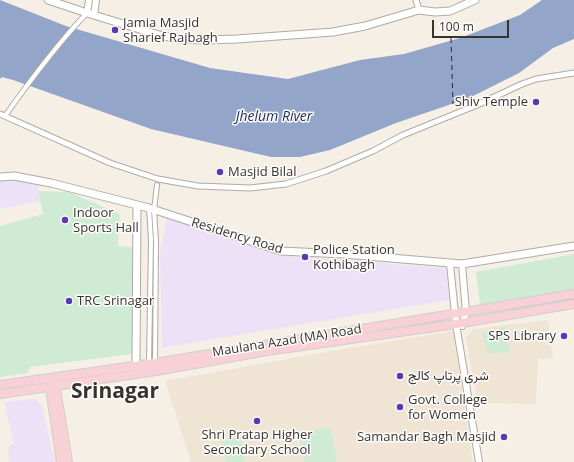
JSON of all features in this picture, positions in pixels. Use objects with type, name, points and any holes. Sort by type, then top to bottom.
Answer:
[{"type":"main road","points":[[48,0],[159,35],[180,39],[210,40],[333,32],[365,26],[419,10],[435,12],[450,11],[476,0]]},
{"type":"main road","name":"Residency Road","points":[[0,177],[14,176],[51,183],[137,205],[282,251],[343,254],[462,264],[574,246]]},
{"type":"main road","points":[[136,365],[137,205]]},
{"type":"main road","name":"Maulana Azad (MA) Road","points":[[0,394],[136,365],[574,294]]},
{"type":"main road","name":"Maulana Azad (MA) Road","points":[[0,385],[52,382],[156,371],[267,351],[460,324],[574,304]]},
{"type":"main road","points":[[52,382],[61,462]]},
{"type":"main road","points":[[52,382],[68,462]]},
{"type":"street","points":[[89,0],[91,14]]},
{"type":"street","points":[[96,0],[91,14],[76,25],[2,116],[110,163],[158,182],[226,188],[250,188],[286,184],[326,171],[373,151],[403,135],[536,79],[574,73]]},
{"type":"street","points":[[416,0],[419,10]]},
{"type":"street","points":[[152,363],[150,240],[152,209],[158,182]]},
{"type":"street","points":[[450,264],[456,314],[460,324]]},
{"type":"street","points":[[462,264],[466,312],[460,324],[458,334],[479,462]]},
{"type":"shaded area","points":[[13,178],[40,183],[38,191],[40,201],[0,209],[0,179]]},
{"type":"shaded area","points":[[167,218],[280,255],[445,268],[450,300],[162,348],[160,250]]},
{"type":"shaded area","points":[[548,320],[553,359],[538,359],[536,404],[477,403],[466,337],[474,329]]},
{"type":"shaded area","points":[[453,331],[473,462],[191,462],[165,381]]},
{"type":"shaded area","points":[[36,399],[42,405],[55,462],[9,462],[8,447],[14,443],[4,402]]},
{"type":"green space","name":"TRC Srinagar","points":[[38,191],[69,192],[120,214],[118,246],[138,248],[139,353],[30,367],[28,373],[0,377],[0,226],[43,214]]},
{"type":"green space","points":[[574,254],[574,289],[480,305],[476,272]]},
{"type":"green space","points":[[505,327],[510,352],[488,354],[482,332]]},
{"type":"green space","points":[[331,427],[337,462],[305,462],[298,432]]},
{"type":"green space","points":[[240,437],[245,462],[226,462],[221,440]]},
{"type":"water","name":"Jhelum River","points":[[0,0],[66,26],[210,68],[288,79],[360,60],[404,54],[460,38],[520,15],[542,0],[574,0],[574,39],[553,48],[519,73],[469,98],[396,123],[330,150],[300,157],[271,157],[151,129],[13,80],[2,77],[0,79]]},
{"type":"ferry route","points":[[451,38],[453,104]]},
{"type":"place","name":"Jamia Masjid Sharief Rajbagh","points":[[115,30]]},
{"type":"place","name":"Shiv Temple","points":[[536,102]]},
{"type":"place","name":"Masjid Bilal","points":[[220,172]]},
{"type":"place","name":"Indoor Sports Hall","points":[[65,220]]},
{"type":"place","name":"Police Station Kothibagh","points":[[305,257]]},
{"type":"place","name":"TRC Srinagar","points":[[69,301]]},
{"type":"place","name":"SPS Library","points":[[564,336]]},
{"type":"place","name":"شری پرتاپ کالج","points":[[400,376]]},
{"type":"place","name":"Govt. College for Women","points":[[400,407]]},
{"type":"place","name":"Shri Pratap Higher Secondary School","points":[[257,421]]},
{"type":"place","name":"Samandar Bagh Masjid","points":[[504,437]]},
{"type":"district","name":"Srinagar","points":[[115,392]]}]
